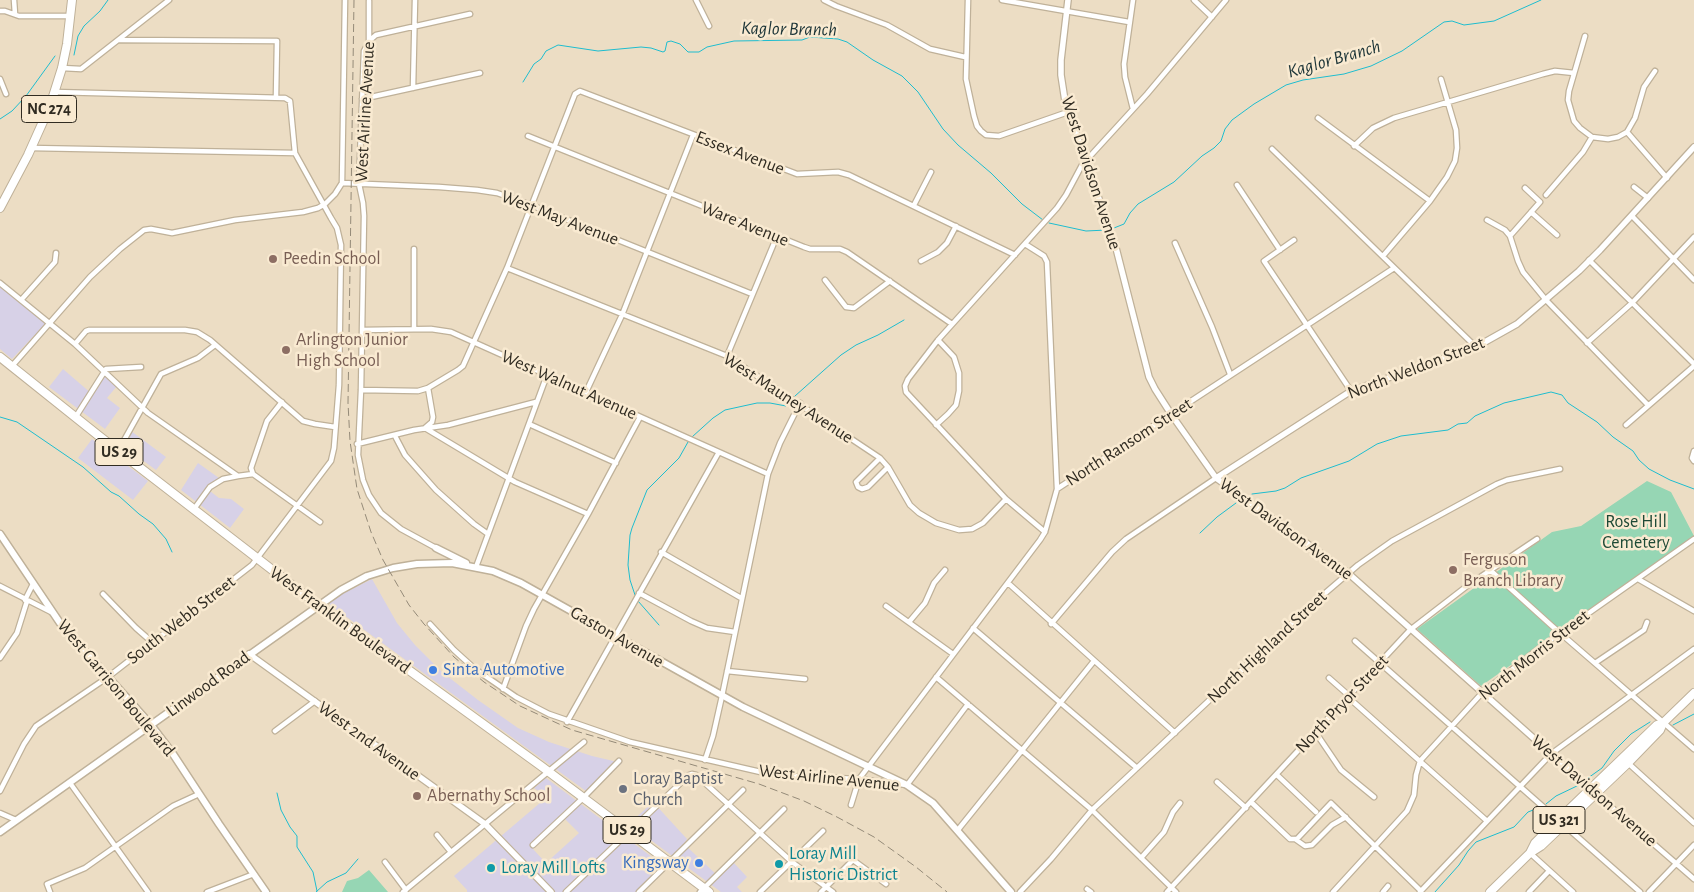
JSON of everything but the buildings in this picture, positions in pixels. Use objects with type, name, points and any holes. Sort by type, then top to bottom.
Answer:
[{"type":"main road","name":"NC 274","points":[[0,208],[31,148],[55,92],[62,68],[72,0]]},
{"type":"main road","name":"West Franklin Boulevard","points":[[0,357],[75,418],[319,605],[584,798],[705,891]]},
{"type":"main road","name":"West Garrison Boulevard","points":[[0,534],[52,612],[70,635],[151,725],[266,892]]},
{"type":"main road","points":[[436,548],[474,566]]},
{"type":"main road","points":[[436,548],[440,555],[437,563]]},
{"type":"main road","points":[[443,551],[446,554],[448,563]]},
{"type":"main road","name":"Gaston Avenue","points":[[319,605],[346,586],[367,576],[401,566],[448,563],[474,566],[499,573],[542,594],[722,696],[907,785]]},
{"type":"main road","name":"Linwood Road","points":[[0,832],[319,605]]},
{"type":"main road","name":"US 321","points":[[1593,791],[1628,763],[1660,730],[1663,723],[1694,693]]},
{"type":"main road","name":"US 321","points":[[1490,892],[1530,853],[1535,843],[1561,822],[1593,791],[1656,724],[1663,723]]},
{"type":"main road","name":"West Airline Avenue","points":[[907,785],[928,799],[1011,892]]},
{"type":"street","points":[[14,0],[15,14]]},
{"type":"street","points":[[62,68],[81,69],[169,0]]},
{"type":"street","points":[[12,366],[104,263],[144,230],[151,229],[172,233],[235,220],[303,212],[325,204],[335,194],[342,183],[344,0]]},
{"type":"street","name":"West Airline Avenue","points":[[369,0],[369,42],[365,48],[359,184],[363,203],[361,390],[357,444],[369,495],[381,513],[401,529],[436,548]]},
{"type":"street","points":[[413,88],[415,0]]},
{"type":"street","points":[[696,0],[709,26]]},
{"type":"street","points":[[824,0],[886,25],[930,49],[965,57]]},
{"type":"street","points":[[968,0],[965,57],[966,80],[977,126],[986,136],[999,136],[1068,112]]},
{"type":"street","points":[[1002,0],[1129,22]]},
{"type":"street","name":"West Davidson Avenue","points":[[1068,0],[1061,49],[1063,92],[1068,112],[1116,248],[1149,377],[1171,414],[1216,478],[1348,573],[1550,754],[1694,879]]},
{"type":"street","points":[[1133,0],[1124,64],[1125,77],[1133,109]]},
{"type":"street","points":[[1194,0],[1212,17]]},
{"type":"street","points":[[1045,532],[1006,499],[906,392],[905,386],[938,340],[1061,203],[1082,165],[1133,109],[1226,0]]},
{"type":"street","points":[[0,11],[19,16],[71,16]]},
{"type":"street","points":[[369,42],[376,35],[470,14]]},
{"type":"street","points":[[1585,36],[1569,91],[1569,108],[1574,121],[1592,137],[1618,137],[1626,132],[1635,118],[1644,87],[1655,71]]},
{"type":"street","points":[[119,40],[277,41],[276,97]]},
{"type":"street","points":[[1354,146],[1378,125],[1394,118],[1543,74],[1556,71],[1574,73]]},
{"type":"street","points":[[362,99],[480,73]]},
{"type":"street","points":[[0,79],[6,94]]},
{"type":"street","points":[[1383,256],[1430,201],[1450,172],[1456,154],[1456,130],[1441,79]]},
{"type":"street","name":"Essex Avenue","points":[[555,148],[576,94],[580,91],[587,92],[797,174],[838,172],[914,205],[1015,255]]},
{"type":"street","points":[[31,148],[295,153],[290,101],[285,98],[55,92]]},
{"type":"street","points":[[1318,118],[1430,201]]},
{"type":"street","points":[[1626,132],[1667,178]]},
{"type":"street","points":[[586,392],[622,315],[693,135]]},
{"type":"street","name":"Ware Avenue","points":[[528,136],[810,249],[840,248],[952,324]]},
{"type":"street","points":[[1546,195],[1583,152],[1592,137]]},
{"type":"street","name":"North Weldon Street","points":[[1051,624],[1112,552],[1126,539],[1216,478],[1351,391],[1476,347],[1517,324],[1589,260],[1632,216],[1694,147]]},
{"type":"street","points":[[361,390],[413,391],[428,388],[458,370],[466,361],[507,268],[555,148]]},
{"type":"street","points":[[1272,149],[1476,347]]},
{"type":"street","name":"South Webb Street","points":[[0,791],[24,744],[36,726],[108,677],[244,571],[257,558],[331,461],[334,448],[339,386],[341,245],[337,228],[325,204],[306,176],[295,153]]},
{"type":"street","points":[[914,205],[931,172]]},
{"type":"street","name":"West May Avenue","points":[[342,183],[478,190],[497,193],[752,294]]},
{"type":"street","points":[[1238,185],[1280,250]]},
{"type":"street","points":[[1634,187],[1648,198]]},
{"type":"street","points":[[1510,236],[1540,202],[1525,188]]},
{"type":"street","points":[[1531,212],[1557,235]]},
{"type":"street","points":[[1632,216],[1694,280]]},
{"type":"street","points":[[1486,220],[1505,230],[1510,236],[1520,266],[1546,300],[1648,405]]},
{"type":"street","points":[[921,261],[938,252],[947,243],[956,226]]},
{"type":"street","points":[[727,356],[777,236]]},
{"type":"street","points":[[1587,343],[1632,303],[1694,237]]},
{"type":"street","points":[[1294,240],[1264,261],[1351,391]]},
{"type":"street","points":[[1175,243],[1212,327],[1230,374]]},
{"type":"street","points":[[1025,244],[1044,256],[1047,262],[1057,489]]},
{"type":"street","points":[[414,248],[414,329]]},
{"type":"street","points":[[22,299],[56,262],[56,253]]},
{"type":"street","points":[[1589,260],[1694,365],[1626,426]]},
{"type":"street","name":"West Mauney Avenue","points":[[507,268],[727,356],[880,458],[888,467],[903,494],[915,509],[925,517],[947,527],[966,531],[977,527],[1006,499]]},
{"type":"street","name":"North Ransom Street","points":[[851,805],[859,778],[1045,532],[1057,489],[1394,268]]},
{"type":"street","points":[[825,280],[846,307],[854,308],[890,281]]},
{"type":"street","points":[[0,282],[75,344],[141,408],[238,476]]},
{"type":"street","name":"West Walnut Avenue","points":[[362,330],[414,329],[445,331],[474,342],[768,474]]},
{"type":"street","points":[[75,344],[89,330],[185,330],[198,333],[215,345],[304,420],[315,424],[336,427]]},
{"type":"street","points":[[936,425],[956,405],[960,385],[954,358],[938,340]]},
{"type":"street","points":[[118,451],[161,374],[166,370],[198,358],[215,345]]},
{"type":"street","points":[[75,418],[104,372],[110,368],[141,367]]},
{"type":"street","points":[[474,566],[488,534],[547,375]]},
{"type":"street","points":[[425,428],[432,422],[433,417],[428,388]]},
{"type":"street","points":[[282,402],[265,427],[251,468],[253,474],[320,522]]},
{"type":"street","points":[[357,444],[395,436],[404,432],[448,425],[536,402]]},
{"type":"street","points":[[705,760],[722,696],[768,474],[780,443],[800,403]]},
{"type":"street","points":[[503,689],[526,626],[542,594],[640,417]]},
{"type":"street","points":[[529,424],[616,463]]},
{"type":"street","points":[[425,428],[508,478],[588,514]]},
{"type":"street","points":[[395,436],[406,455],[436,490],[488,534]]},
{"type":"street","points":[[1693,459],[1694,451]]},
{"type":"street","points":[[567,722],[719,452]]},
{"type":"street","points":[[880,458],[856,482],[858,486],[862,489],[868,487],[888,467]]},
{"type":"street","name":"North Highland Street","points":[[1020,892],[1092,810],[1309,607],[1348,573],[1392,541],[1497,484],[1560,469]]},
{"type":"street","points":[[194,509],[210,487],[223,479],[253,474]]},
{"type":"street","name":"North Pryor Street","points":[[1167,892],[1410,630],[1490,570],[1538,539]]},
{"type":"street","name":"North Morris Street","points":[[1333,892],[1410,806],[1414,795],[1416,775],[1420,761],[1482,693],[1509,670],[1694,539]]},
{"type":"street","points":[[661,552],[741,598]]},
{"type":"street","points":[[909,622],[925,603],[934,583],[945,570]]},
{"type":"street","points":[[1490,570],[1694,749]]},
{"type":"street","points":[[1638,579],[1694,611]]},
{"type":"street","points":[[1008,583],[1051,624],[1175,733]]},
{"type":"street","points":[[0,658],[17,633],[26,600],[33,584]]},
{"type":"street","points":[[0,586],[52,612]]},
{"type":"street","points":[[639,593],[691,622],[707,628],[735,632]]},
{"type":"street","points":[[103,594],[152,642]]},
{"type":"street","points":[[886,606],[953,654]]},
{"type":"street","points":[[1595,664],[1644,630],[1647,622]]},
{"type":"street","name":"West Airline Avenue","points":[[430,624],[469,664],[503,689],[567,722],[630,742],[765,773],[790,776],[859,778],[907,785]]},
{"type":"street","points":[[973,628],[1137,768]]},
{"type":"street","points":[[1355,641],[1640,892]]},
{"type":"street","points":[[0,647],[6,650]]},
{"type":"street","points":[[1292,839],[1296,839],[1332,803],[1420,891],[1550,754],[1694,648]]},
{"type":"street","name":"West 2nd Avenue","points":[[249,654],[485,824],[551,892]]},
{"type":"street","points":[[958,831],[1094,661]]},
{"type":"street","points":[[727,671],[805,679]]},
{"type":"street","points":[[936,677],[1092,810],[1176,892]]},
{"type":"street","points":[[1329,678],[1346,693],[1348,698],[1487,821]]},
{"type":"street","points":[[276,731],[315,702]]},
{"type":"street","points":[[907,785],[968,704]]},
{"type":"street","points":[[1316,733],[1341,770],[1374,797]]},
{"type":"street","points":[[385,862],[404,891],[584,742]]},
{"type":"street","points":[[533,845],[584,798],[619,762]]},
{"type":"street","points":[[1628,763],[1694,822]]},
{"type":"street","points":[[566,892],[688,775],[692,774],[729,804],[792,862],[834,892]]},
{"type":"street","points":[[1277,775],[1316,812]]},
{"type":"street","points":[[1217,782],[1246,808]]},
{"type":"street","points":[[70,783],[148,892]]},
{"type":"street","points":[[639,892],[743,790]]},
{"type":"street","points":[[50,892],[48,884],[80,871],[173,806],[199,794]]},
{"type":"street","points":[[1252,802],[1292,839],[1305,846],[1312,845],[1332,825],[1346,817]]},
{"type":"street","points":[[1141,858],[1164,832],[1173,812],[1180,803]]},
{"type":"street","points":[[705,891],[784,809]]},
{"type":"street","points":[[0,813],[16,820]]},
{"type":"street","points":[[760,892],[823,831]]},
{"type":"street","points":[[437,835],[451,852]]},
{"type":"street","points":[[1649,892],[1694,845]]},
{"type":"street","points":[[1530,853],[1573,892]]},
{"type":"street","points":[[821,892],[853,860],[886,884]]},
{"type":"street","points":[[1529,892],[1549,871]]},
{"type":"street","points":[[207,892],[254,874]]},
{"type":"street","points":[[1383,892],[1388,886]]},
{"type":"shaded area","points":[[0,286],[46,323],[12,359],[0,349]]},
{"type":"shaded area","points":[[63,369],[92,394],[105,375],[117,386],[107,398],[120,408],[105,429],[49,387]]},
{"type":"shaded area","points":[[131,431],[166,457],[156,470],[123,446]]},
{"type":"shaded area","points":[[92,439],[148,481],[133,500],[78,458]]},
{"type":"shaded area","points":[[198,463],[219,478],[206,488],[219,498],[231,499],[244,509],[230,528],[181,490]]},
{"type":"shaded area","points":[[372,579],[397,623],[415,645],[442,672],[478,700],[518,728],[549,742],[592,756],[622,763],[590,794],[330,605],[330,602],[338,596]]},
{"type":"shaded area","points":[[546,778],[667,869],[643,892],[467,892],[454,876],[547,797],[534,788]],"holes":[[[565,819],[579,833],[546,863],[533,849]]]},
{"type":"shaded area","points":[[653,802],[687,839],[684,844],[719,877],[734,863],[747,877],[737,887],[742,892],[721,892],[629,824]]},
{"type":"green space","name":"Rose Hill Cemetery","points":[[1647,481],[1671,492],[1694,536],[1481,686],[1417,629],[1552,532],[1581,526]]},
{"type":"green space","points":[[369,870],[388,892],[342,892],[347,881],[358,878]]},
{"type":"waterway","points":[[74,55],[78,36],[84,26],[100,11],[108,0]]},
{"type":"waterway","name":"Kaglor Branch","points":[[1114,228],[1124,224],[1138,204],[1174,182],[1202,156],[1214,148],[1221,141],[1225,129],[1232,120],[1286,85],[1303,80],[1344,74],[1371,66],[1402,51],[1444,22],[1452,21],[1464,25],[1494,21],[1541,0]]},
{"type":"waterway","name":"Kaglor Branch","points":[[523,82],[534,64],[541,59],[546,51],[558,45],[598,51],[641,47],[663,52],[667,42],[671,41],[680,44],[688,52],[699,52],[707,47],[734,41],[802,40],[810,37],[838,39],[847,42],[873,60],[902,76],[918,92],[943,129],[958,145],[991,173],[1022,204],[1043,220]]},
{"type":"waterway","points":[[0,119],[12,111],[26,96],[55,56]]},
{"type":"waterway","name":"Kaglor Branch","points":[[1049,223],[1086,231],[1107,230]]},
{"type":"waterway","points":[[795,396],[841,355],[904,320]]},
{"type":"waterway","points":[[1252,494],[1285,488],[1301,478],[1349,461],[1377,444],[1401,436],[1448,430],[1458,424],[1467,423],[1475,416],[1504,403],[1551,392],[1562,395],[1568,403],[1597,422],[1613,437],[1633,451],[1649,469],[1670,480],[1694,489]]},
{"type":"waterway","points":[[692,437],[725,410],[757,403],[786,406],[791,401]]},
{"type":"waterway","points":[[0,417],[17,422],[83,467],[111,492],[119,496],[153,524],[166,539],[172,552]]},
{"type":"waterway","points":[[635,595],[628,565],[632,528],[647,490],[679,458],[688,442]]},
{"type":"waterway","points":[[1200,533],[1236,503]]},
{"type":"waterway","points":[[638,601],[659,625]]},
{"type":"waterway","points":[[1673,725],[1694,714]]},
{"type":"waterway","points":[[1588,778],[1602,768],[1614,751],[1631,734],[1650,722]]},
{"type":"waterway","points":[[1546,804],[1556,796],[1579,785]]},
{"type":"waterway","points":[[277,793],[281,810],[297,836],[297,847],[313,872],[317,891]]},
{"type":"waterway","points":[[1435,892],[1476,842],[1514,827],[1528,812],[1541,807]]},
{"type":"waterway","points":[[316,892],[327,882],[346,873],[358,859]]},
{"type":"railway","points":[[354,0],[348,403],[350,441],[357,489],[371,532],[383,560],[409,605],[454,657],[484,682],[520,706],[572,730],[759,784],[804,801],[874,837],[947,892]]},
{"type":"place","name":"Peedin School","points":[[273,259]]},
{"type":"place","name":"Arlington Junior High School","points":[[286,350]]},
{"type":"place","name":"Ferguson Branch Library","points":[[1453,570]]},
{"type":"place","name":"Sinta Automotive","points":[[433,670]]},
{"type":"place","name":"Loray Baptist Church","points":[[623,789]]},
{"type":"place","name":"Abernathy School","points":[[417,796]]},
{"type":"place","name":"Kingsway","points":[[699,863]]},
{"type":"place","name":"Loray Mill Historic District","points":[[779,864]]},
{"type":"place","name":"Loray Mill Lofts","points":[[491,868]]}]
